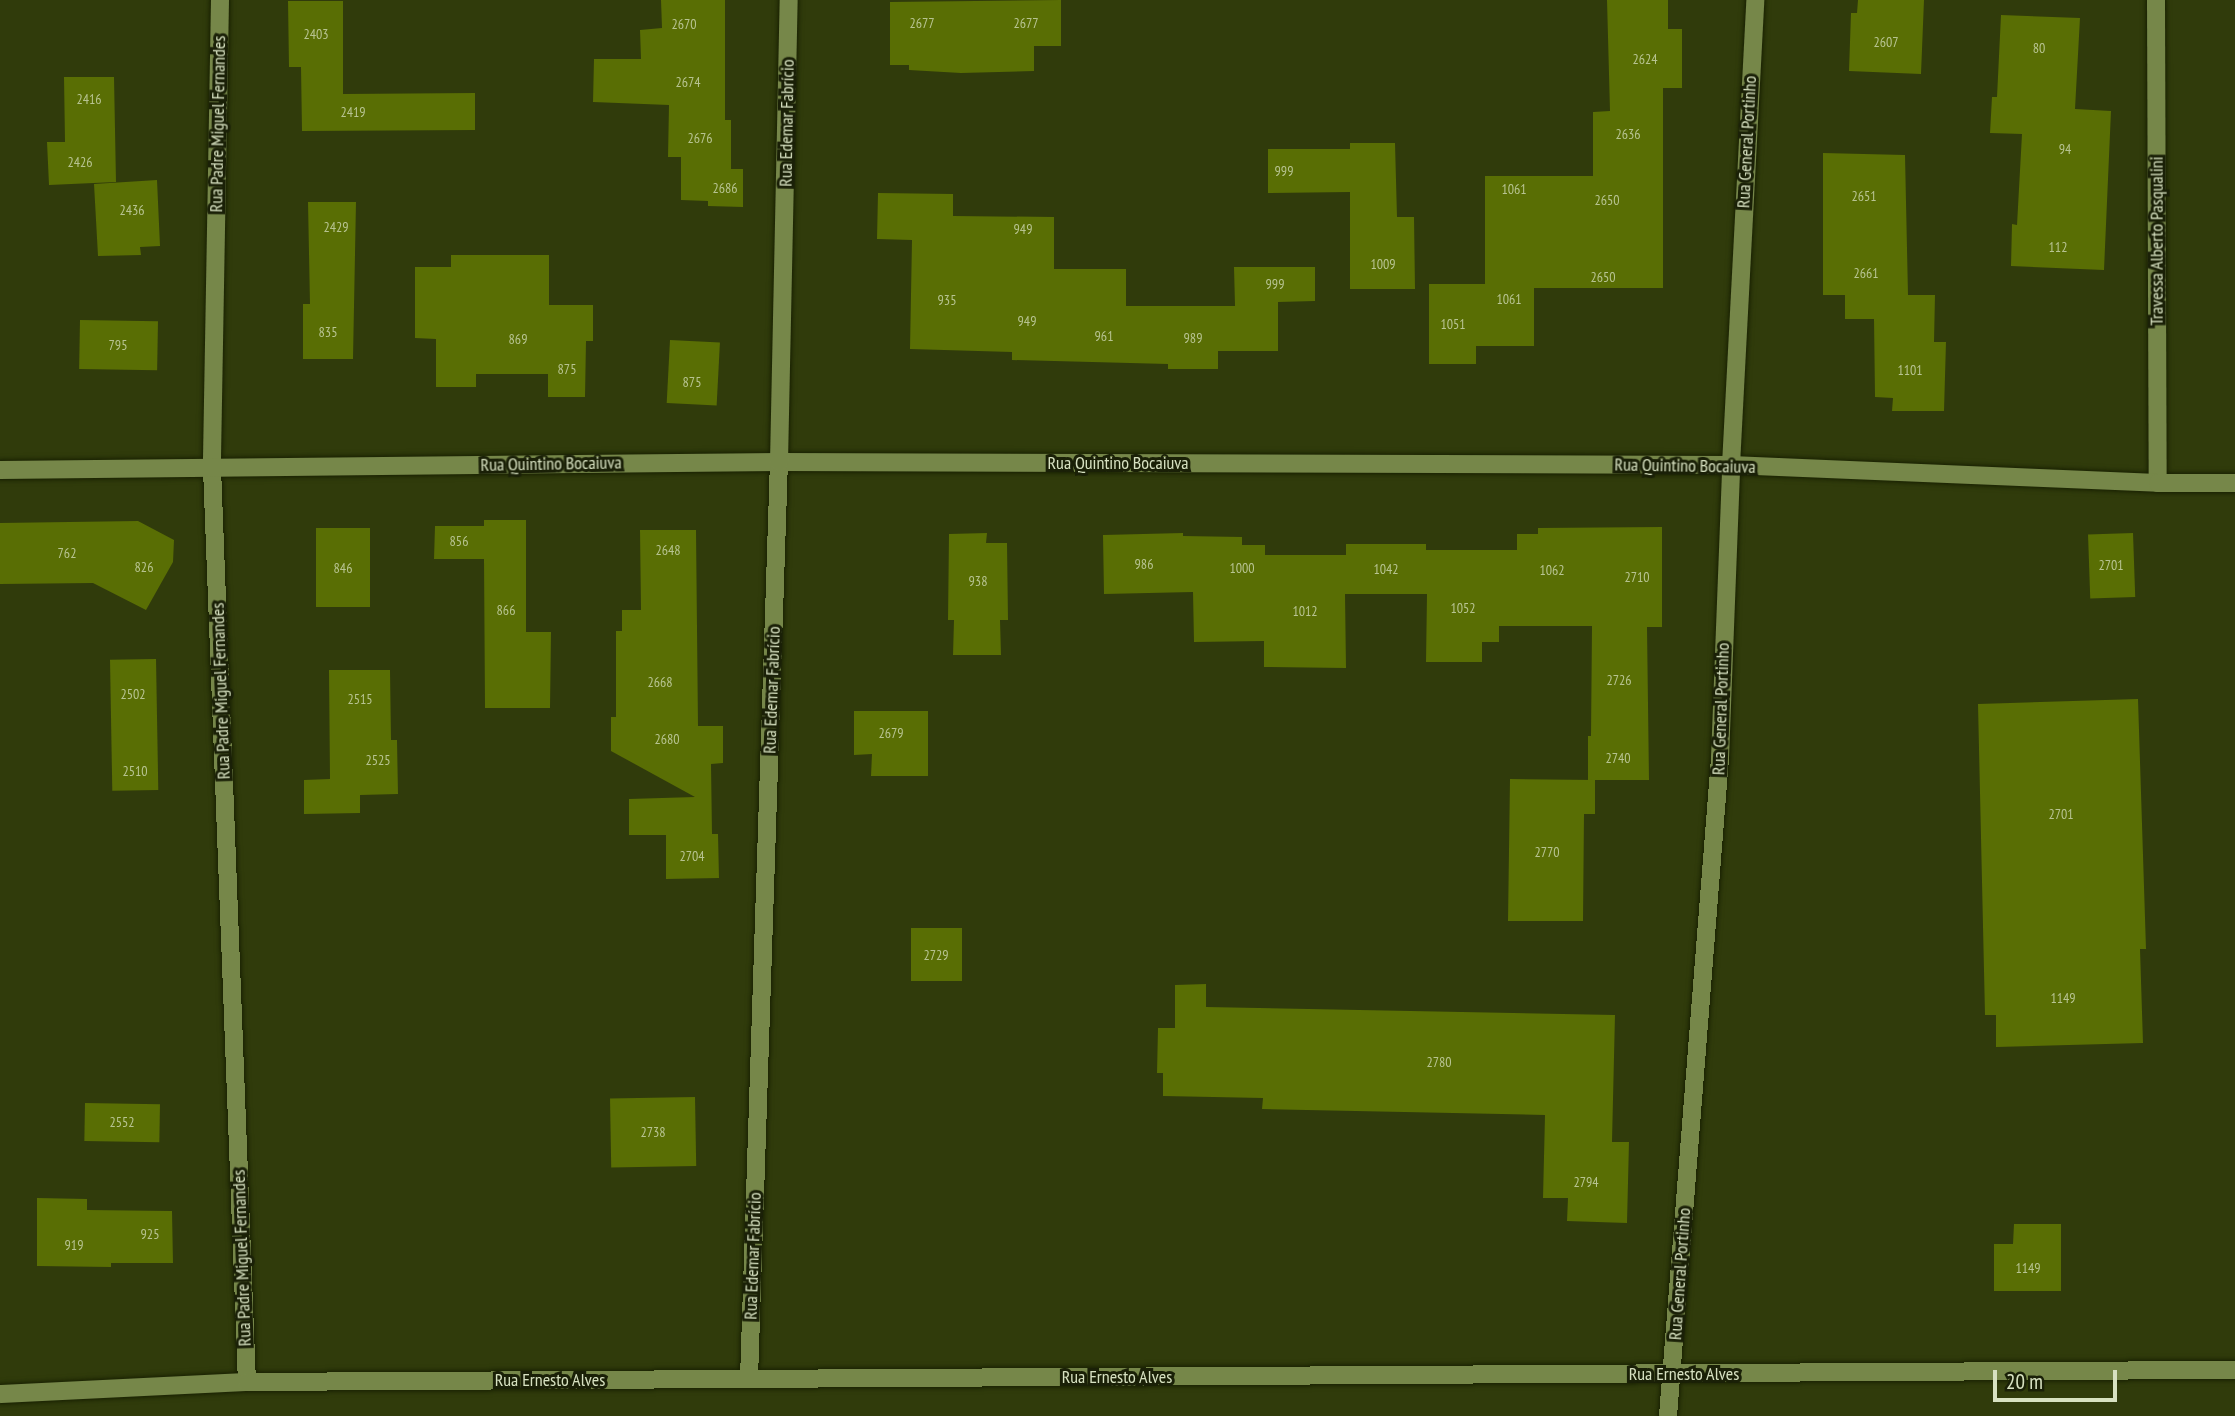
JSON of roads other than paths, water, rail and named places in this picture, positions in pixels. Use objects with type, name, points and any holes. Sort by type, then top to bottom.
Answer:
[{"type":"street","name":"Rua Padre Miguel Fernandes","points":[[220,0],[212,468],[247,1382]]},
{"type":"street","name":"Rua Edemar Fabrício","points":[[749,1379],[779,462],[789,0]]},
{"type":"street","name":"Rua General Portinho","points":[[1668,1416],[1720,758],[1731,465],[1755,0]]},
{"type":"street","name":"Travessa Alberto Pasqualini","points":[[2156,0],[2158,482]]},
{"type":"street","name":"Rua Quintino Bocaiuva","points":[[0,470],[779,462],[1731,465],[2235,483]]},
{"type":"street","name":"Rua Ernesto Alves","points":[[0,1394],[247,1382],[2235,1370]]}]
